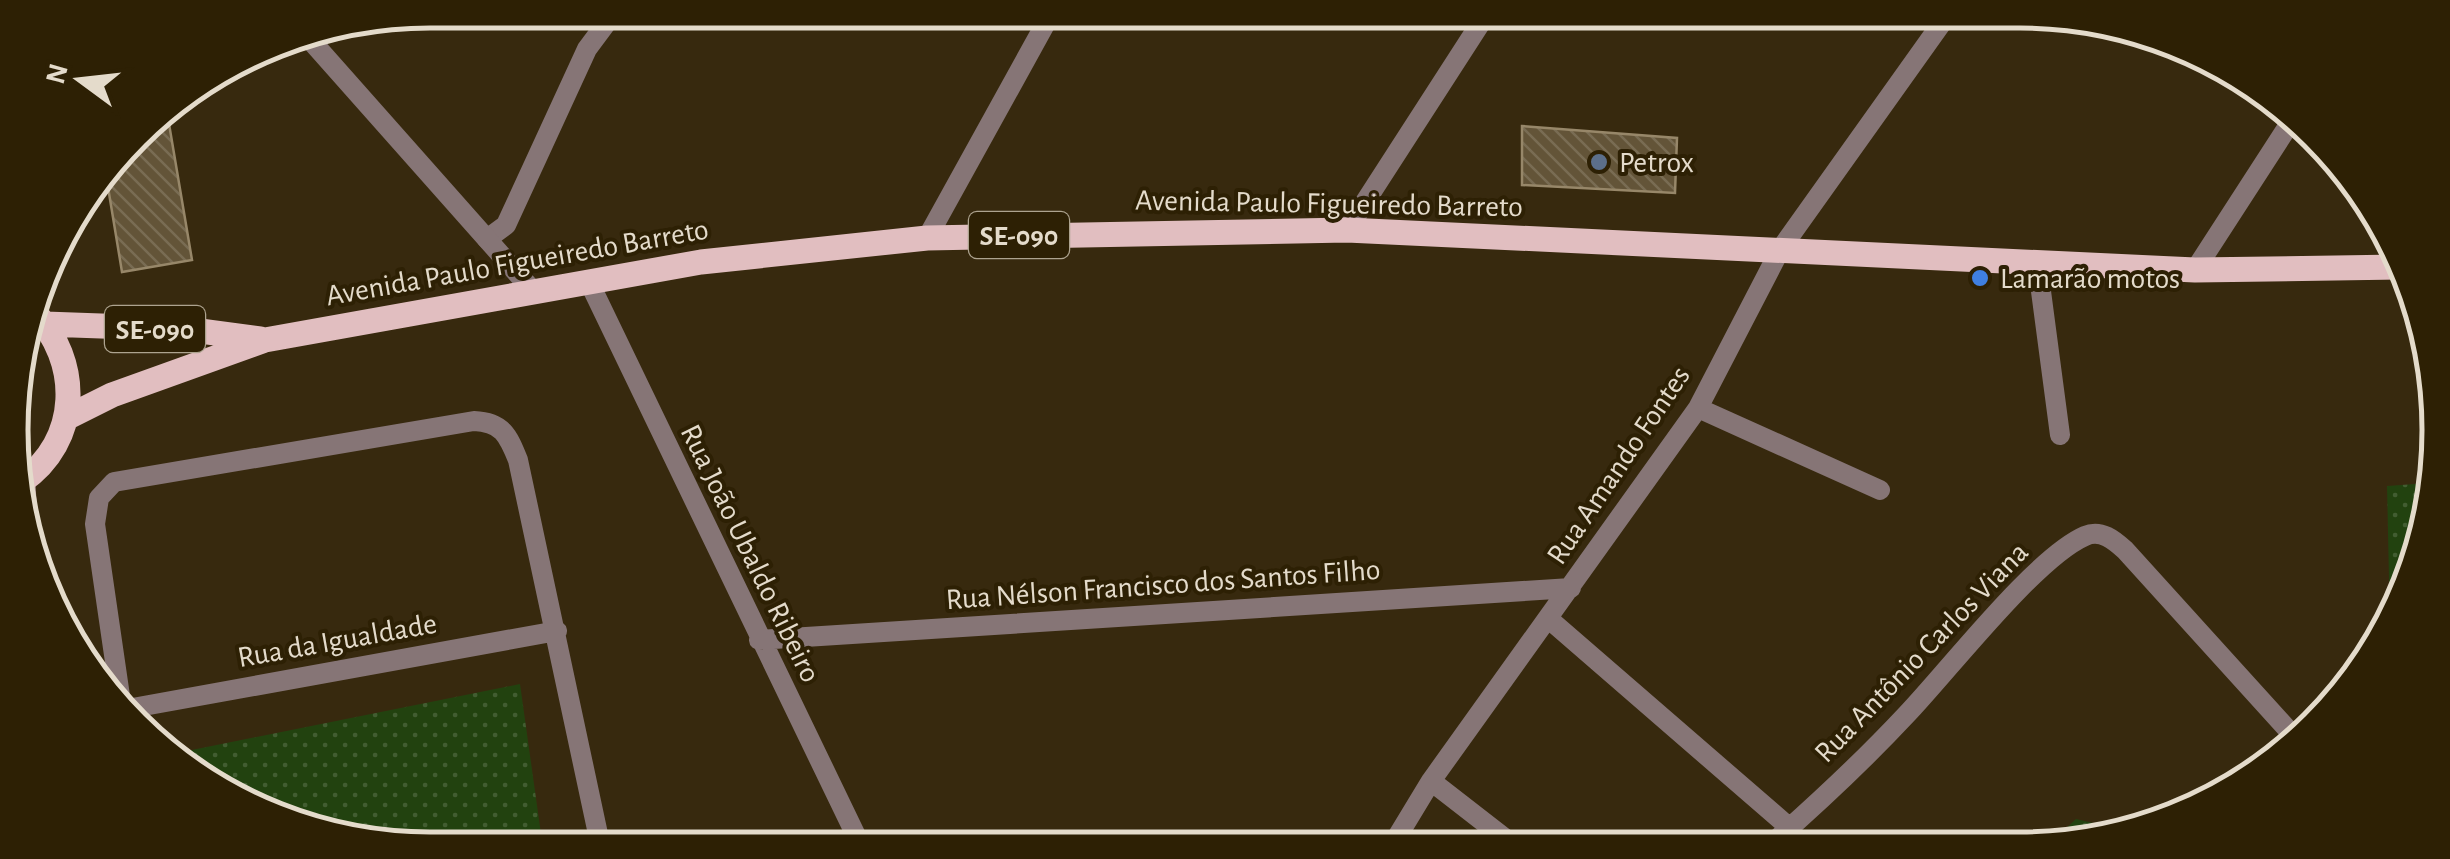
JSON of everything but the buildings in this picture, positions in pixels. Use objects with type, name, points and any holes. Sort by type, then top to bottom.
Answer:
[{"type":"main road","name":"Avenida Paulo Figueiredo Barreto","points":[[66,418],[112,395],[265,340],[701,262],[928,238],[1347,230],[2196,270],[2388,267]]},
{"type":"main road","name":"Avenida Paulo Figueiredo Barreto","points":[[43,318],[185,329],[265,340]]},
{"type":"main road","name":"Avenida Paulo Figueiredo Barreto","points":[[30,473],[57,442],[66,418],[67,368],[42,323]]},
{"type":"street","points":[[486,239],[506,225],[587,49],[603,28]]},
{"type":"street","points":[[928,238],[1043,28]]},
{"type":"street","points":[[1347,230],[1477,28]]},
{"type":"street","name":"Rua Amando Fontes","points":[[1400,832],[1431,781],[1550,620],[1698,408],[1780,250],[1938,28]]},
{"type":"street","points":[[315,44],[533,291]]},
{"type":"street","points":[[2196,270],[2287,128]]},
{"type":"street","points":[[2037,261],[2060,434]]},
{"type":"street","name":"Rua João Ubaldo Ribeiro","points":[[589,282],[854,832]]},
{"type":"street","points":[[1698,408],[1880,490]]},
{"type":"street","points":[[118,684],[96,524],[100,498],[114,482],[474,421],[493,422],[507,434],[518,460],[597,832]]},
{"type":"street","name":"Rua Antônio Carlos Viana","points":[[1786,832],[1904,718],[2058,554],[2097,533],[2125,550],[2288,730]]},
{"type":"street","name":"Rua Nélson Francisco dos Santos Filho","points":[[759,640],[1571,588]]},
{"type":"street","points":[[1550,620],[1790,828]]},
{"type":"street","name":"Rua da Igualdade","points":[[138,707],[557,631]]},
{"type":"street","points":[[1431,781],[1498,832]]},
{"type":"green space","points":[[2419,484],[2409,534],[2389,589],[2387,486]]},
{"type":"green space","points":[[520,684],[541,832],[403,831],[325,818],[252,790],[189,751]]},
{"type":"green space","points":[[2076,819],[2098,824],[2073,828],[2065,829]]},
{"type":"place","name":"Petrox","points":[[1599,162]]},
{"type":"place","name":"Lamarão motos","points":[[1980,278]]}]
